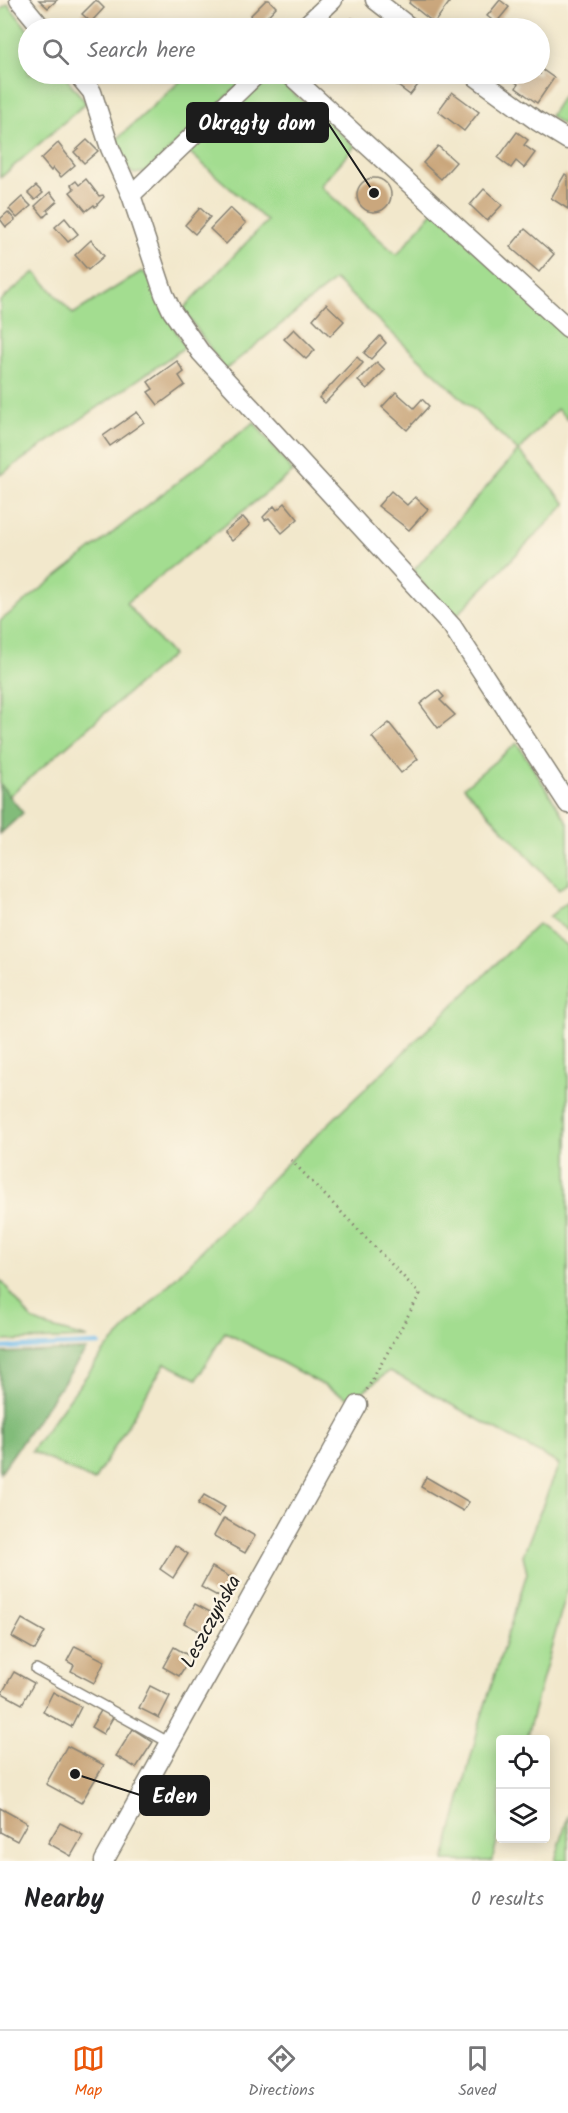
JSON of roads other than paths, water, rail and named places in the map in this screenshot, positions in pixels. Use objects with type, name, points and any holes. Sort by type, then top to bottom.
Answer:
[{"type":"street","points":[[19,0],[34,18]]},
{"type":"street","points":[[314,18],[333,0]]},
{"type":"street","points":[[375,0],[398,18]]},
{"type":"street","points":[[85,84],[92,92],[110,148],[131,195],[164,294],[172,311],[201,354],[452,626],[568,804]]},
{"type":"street","points":[[131,195],[247,84]]},
{"type":"street","points":[[300,84],[568,328]]},
{"type":"street","points":[[486,84],[568,140]]},
{"type":"street","name":"Leszczyńska","points":[[104,1861],[358,1405]]},
{"type":"lane","points":[[36,1669],[171,1743]]},
{"type":"waterway","points":[[0,1348],[99,1344]]},
{"type":"place","name":"Okrągły dom","points":[[374,193]]},
{"type":"place","name":"Eden","points":[[75,1774]]}]
